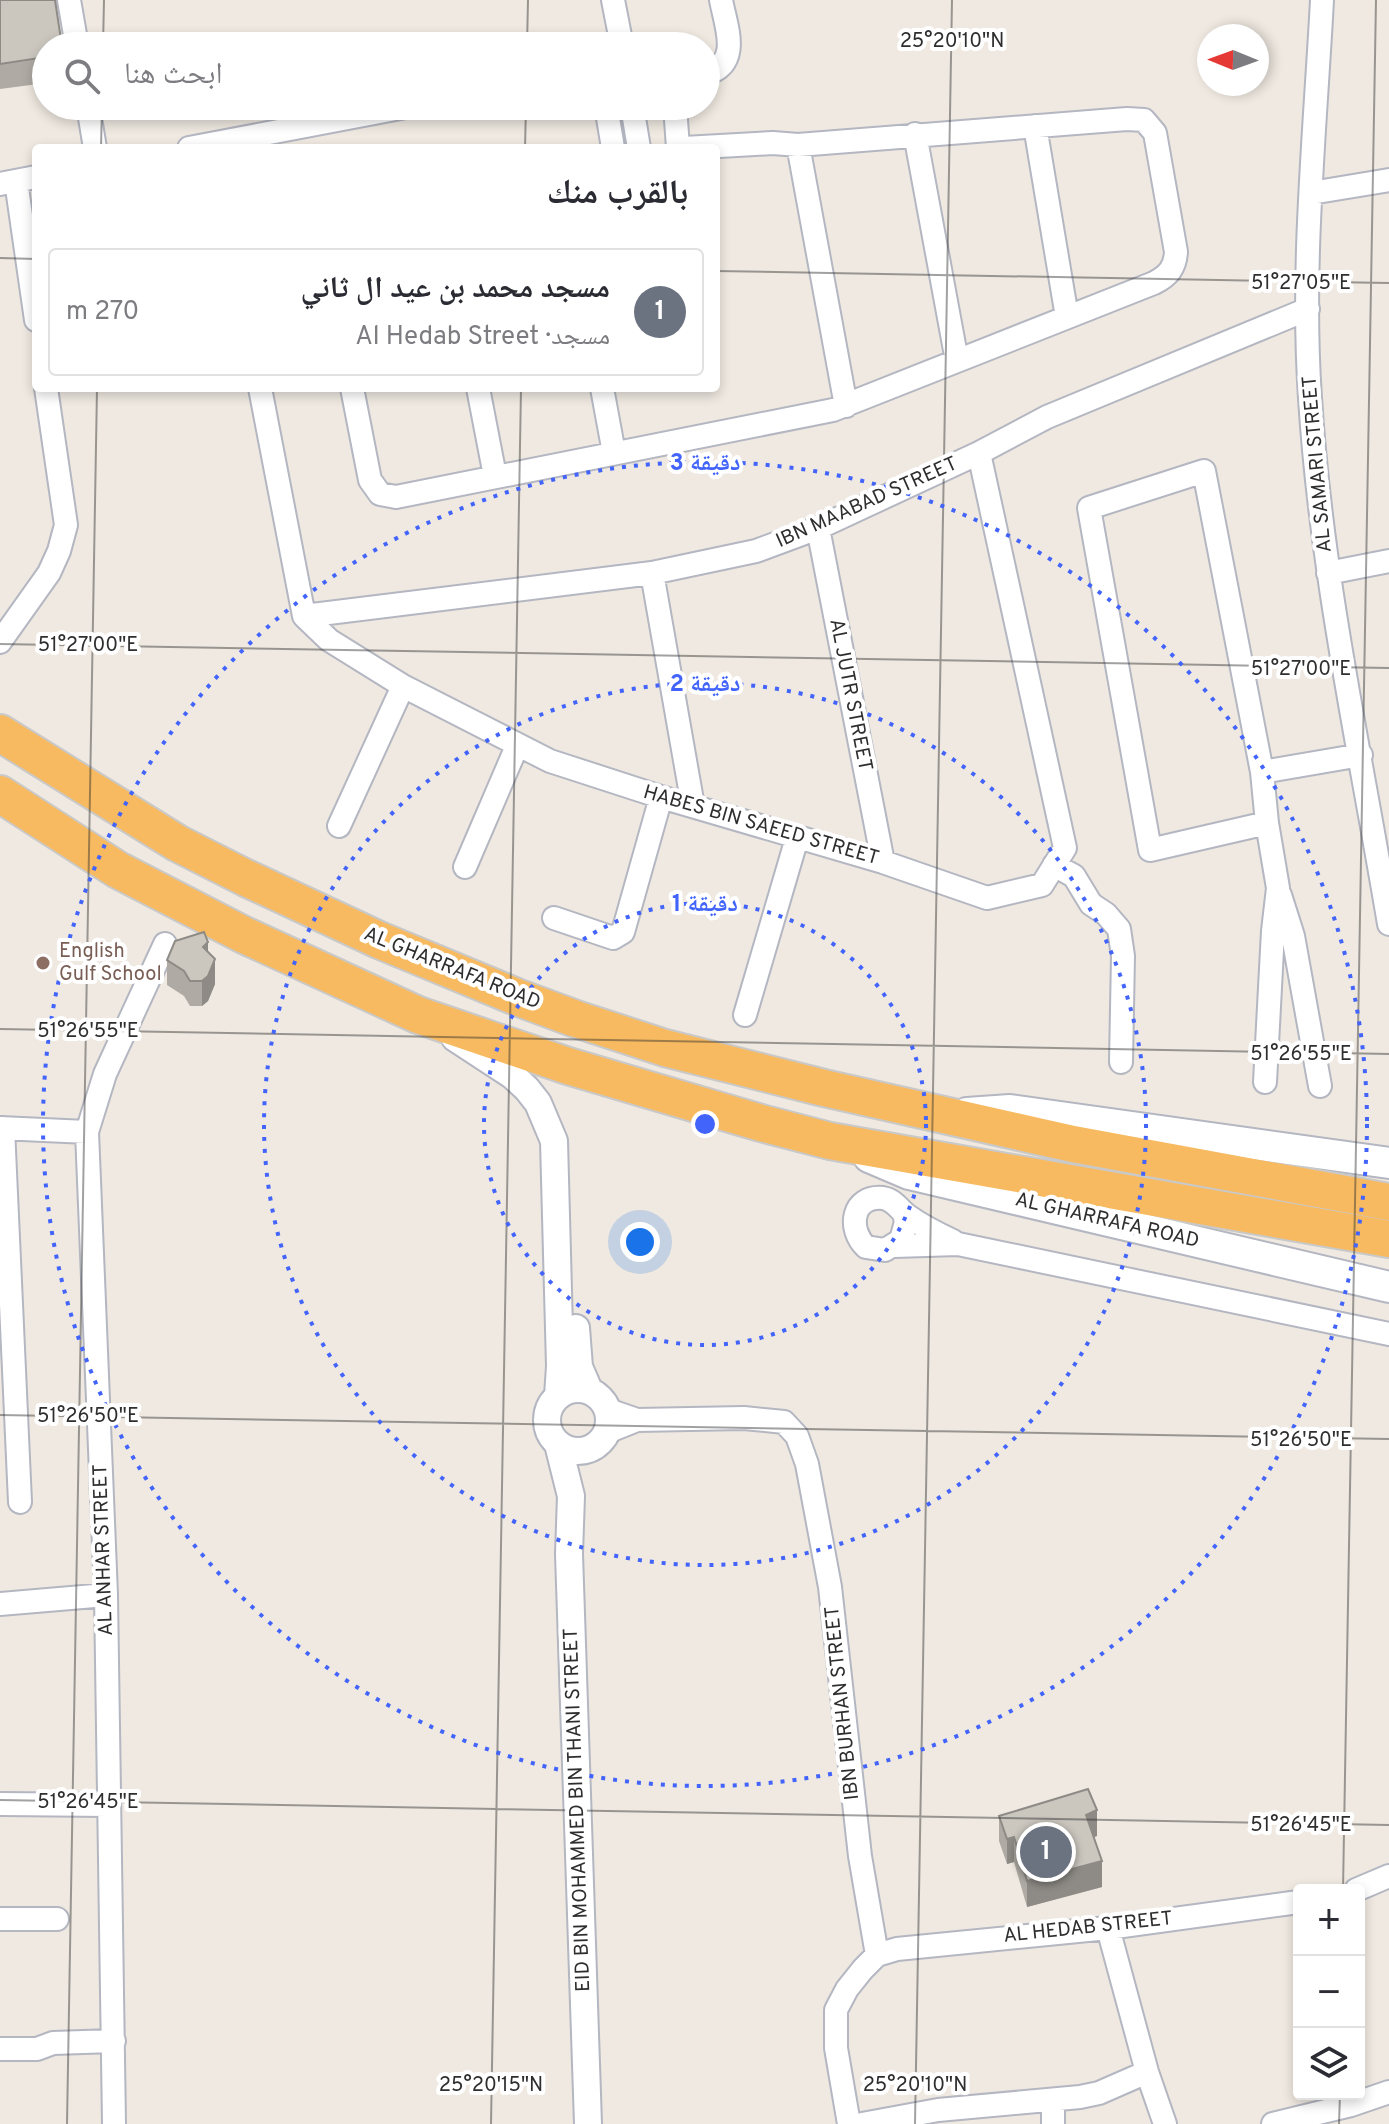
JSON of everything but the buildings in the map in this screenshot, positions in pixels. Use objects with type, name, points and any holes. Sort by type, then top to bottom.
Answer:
[{"type":"highway","name":"AL GHARRAFA ROAD","points":[[0,733],[177,843],[232,871],[379,940],[519,998],[665,1048],[1073,1144],[1389,1202]]},
{"type":"highway","name":"AL GHARRAFA ROAD","points":[[0,794],[118,870],[244,935],[418,1015],[582,1070],[830,1141],[1389,1239]]},
{"type":"main road","name":"AL GHARRAFA ROAD","points":[[942,1114],[1010,1110],[1382,1156]]},
{"type":"main road","name":"AL GHARRAFA ROAD","points":[[830,1141],[909,1174],[1389,1287]]},
{"type":"street","points":[[69,0],[75,32]]},
{"type":"street","points":[[613,0],[619,32]]},
{"type":"street","points":[[720,67],[729,57],[730,47],[721,0]]},
{"type":"street","name":"AL SAMARI STREET","points":[[1322,0],[1311,193],[1308,309],[1310,399],[1328,573],[1389,924]]},
{"type":"street","points":[[353,392],[370,480],[380,494],[396,497],[806,417],[846,406],[1163,279],[1175,262],[1176,252],[1155,133],[1151,125],[1136,118],[798,145],[720,146]]},
{"type":"street","points":[[90,120],[94,144]]},
{"type":"street","points":[[223,144],[342,120]]},
{"type":"street","points":[[608,120],[612,144]]},
{"type":"street","points":[[634,120],[638,144]]},
{"type":"street","points":[[677,120],[680,144]]},
{"type":"street","points":[[1035,126],[1067,317]]},
{"type":"street","points":[[915,134],[957,361]]},
{"type":"street","points":[[720,156],[776,152],[798,145]]},
{"type":"street","points":[[798,145],[846,406]]},
{"type":"street","points":[[17,180],[32,291]]},
{"type":"street","points":[[1311,193],[1389,180]]},
{"type":"street","name":"IBN MAABAD STREET","points":[[304,616],[652,573],[756,551],[818,528],[979,453],[1047,417],[1308,309]]},
{"type":"street","points":[[0,642],[49,573],[66,525],[47,392]]},
{"type":"street","points":[[261,392],[304,616]]},
{"type":"street","points":[[479,392],[495,476]]},
{"type":"street","points":[[603,392],[614,453]]},
{"type":"street","points":[[979,453],[1065,848],[1054,865],[1074,876],[1091,904],[1106,914],[1119,929],[1123,956],[1121,1062]]},
{"type":"street","points":[[1267,823],[1150,850],[1089,508],[1204,471],[1262,772],[1278,888],[1293,936],[1320,1086]]},
{"type":"street","name":"AL JUTR STREET","points":[[818,528],[883,862]]},
{"type":"street","points":[[1328,573],[1389,561]]},
{"type":"street","points":[[652,573],[693,806]]},
{"type":"street","name":"HABES BIN SAEED STREET","points":[[304,616],[329,640],[403,686],[550,761],[883,862],[987,898],[1042,885],[1054,865]]},
{"type":"street","points":[[339,826],[403,686]]},
{"type":"street","points":[[465,867],[517,746]]},
{"type":"street","points":[[1262,772],[1361,755]]},
{"type":"street","points":[[554,918],[613,938],[623,932],[661,797]]},
{"type":"street","points":[[745,1015],[797,838]]},
{"type":"street","points":[[1265,1082],[1278,888]]},
{"type":"street","name":"AL ANHAR STREET","points":[[114,2124],[106,1595],[87,1132],[105,1074],[165,944]]},
{"type":"street","points":[[418,1015],[490,1060],[527,1089],[543,1113],[554,1141],[560,1366],[558,1396]]},
{"type":"street","points":[[20,1502],[1,1128],[87,1132]]},
{"type":"street","points":[[557,1184],[557,1180],[565,1176],[572,1181],[577,1357],[589,1390]]},
{"type":"street","points":[[958,1244],[904,1213],[890,1200],[871,1199],[862,1205],[854,1222],[855,1232],[866,1247],[875,1250],[894,1246],[958,1244],[1389,1334]]},
{"type":"street","points":[[894,1246],[905,1232],[904,1213]]},
{"type":"street","points":[[576,1388],[589,1390],[600,1398],[607,1421],[595,1446],[572,1451],[552,1437],[547,1420],[552,1403],[558,1396],[576,1388]]},
{"type":"street","name":"IBN BURHAN STREET","points":[[607,1421],[767,1419],[784,1422],[797,1436],[807,1464],[830,1587],[860,1856],[877,1955]]},
{"type":"street","name":"EID BIN MOHAMMED BIN THANI STREET","points":[[558,1444],[571,1496],[569,1554],[588,2124]]},
{"type":"street","name":"EID BIN MOHAMMED BIN THANI STREET","points":[[571,1496],[587,1450]]},
{"type":"street","points":[[0,1604],[106,1595]]},
{"type":"street","points":[[0,1804],[109,1805]]},
{"type":"street","points":[[1365,1886],[1389,1876]]},
{"type":"street","name":"AL HEDAB STREET","points":[[877,1955],[918,1946],[1108,1928],[1293,1903]]},
{"type":"street","points":[[0,1919],[57,1919]]},
{"type":"street","points":[[1108,1928],[1147,2072],[1165,2124]]},
{"type":"street","points":[[849,2124],[836,2048],[836,2010],[847,1989],[877,1955]]},
{"type":"street","points":[[0,2049],[37,2049],[47,2054],[114,2049]]},
{"type":"street","points":[[862,2124],[938,2110],[1053,2113],[1147,2072]]},
{"type":"street","points":[[1273,2124],[1352,2108],[1389,2092]]},
{"type":"place","name":"English Gulf School","points":[[43,963]]},
{"type":"place","name":"مسجد محمد بن عيد ال ثاني","points":[[1046,1852]]}]
